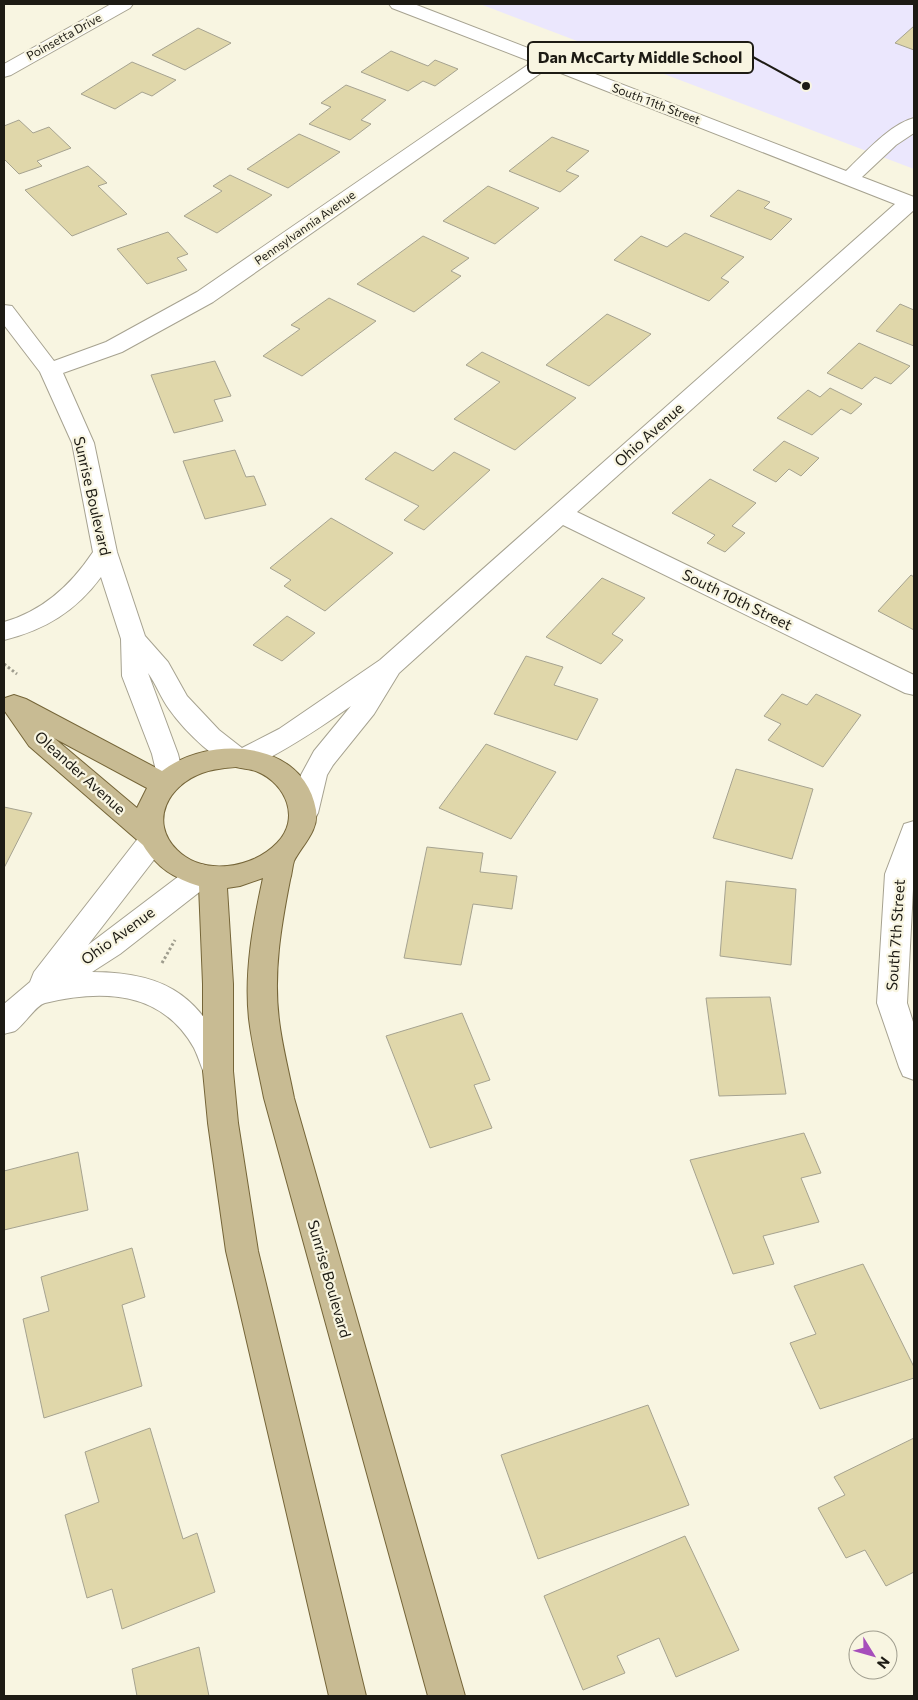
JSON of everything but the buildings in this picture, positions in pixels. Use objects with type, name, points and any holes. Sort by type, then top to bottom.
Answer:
[{"type":"main road","name":"Oleander Avenue","points":[[9,700],[168,782]]},
{"type":"main road","name":"Oleander Avenue","points":[[9,700],[38,739],[112,800],[152,838]]},
{"type":"main road","points":[[240,758],[264,763],[280,771],[293,782],[301,797],[304,813],[298,836],[282,855],[267,866],[250,873],[231,877],[206,876],[186,870],[172,862],[152,838],[149,818],[154,801],[168,782],[197,764],[212,759],[240,758]]},
{"type":"main road","name":"Sunrise Boulevard","points":[[282,855],[267,921],[263,973],[264,1018],[279,1098],[447,1696]]},
{"type":"main road","points":[[206,876],[218,984],[218,1071],[223,1122],[242,1251],[348,1696]]},
{"type":"street","name":"Poinsetta Drive","points":[[4,71],[124,4]]},
{"type":"street","name":"South 11th Street","points":[[398,4],[912,203]]},
{"type":"street","name":"Pennsylvannia Avenue","points":[[50,370],[114,346],[205,297],[546,62]]},
{"type":"street","points":[[849,179],[889,141],[914,124]]},
{"type":"street","name":"Ohio Avenue","points":[[240,758],[288,736],[389,667],[912,203]]},
{"type":"street","name":"Sunrise Boulevard","points":[[4,311],[50,370],[83,444],[105,552],[134,638],[135,676],[165,754],[168,782]]},
{"type":"street","name":"South 10th Street","points":[[561,514],[914,686]]},
{"type":"street","points":[[4,631],[34,622],[57,608],[78,591],[105,552]]},
{"type":"street","name":"Sunrise Boulevard","points":[[134,638],[159,669],[178,703],[210,737],[240,758]]},
{"type":"street","name":"Ohio Avenue","points":[[304,813],[314,775],[323,758],[365,707],[389,667]]},
{"type":"street","name":"South 7th Street","points":[[914,832],[899,874],[892,1003],[914,1066]]},
{"type":"street","name":"Ohio Avenue","points":[[4,1022],[34,994],[152,838]]},
{"type":"street","name":"Ohio Avenue","points":[[34,994],[110,946],[206,876]]},
{"type":"street","points":[[34,994],[94,983],[123,984],[147,990],[173,1003],[188,1017],[203,1037],[218,1071]]},
{"type":"shaded area","points":[[480,4],[914,4],[914,169]]},
{"type":"place","name":"Dan McCarty Middle School","points":[[806,86]]}]
